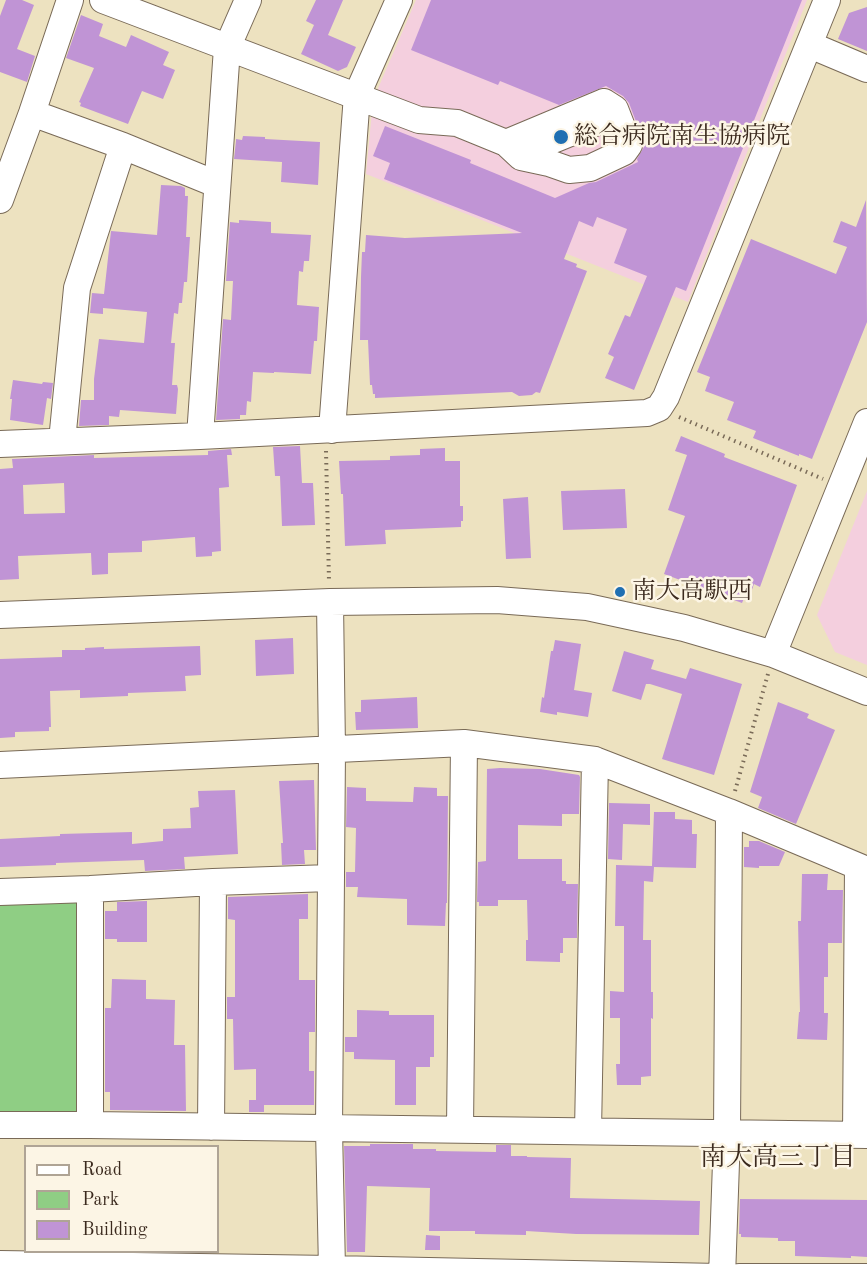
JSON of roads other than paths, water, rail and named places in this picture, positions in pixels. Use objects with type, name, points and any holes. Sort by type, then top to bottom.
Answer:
[{"type":"street","points":[[0,200],[70,0]]},
{"type":"street","points":[[103,0],[418,120],[457,123],[506,143],[521,157],[568,170],[590,168],[624,153],[629,145],[615,109],[603,102],[506,143]]},
{"type":"street","points":[[200,436],[227,48],[248,0]]},
{"type":"street","points":[[332,430],[357,95],[399,0]]},
{"type":"street","points":[[0,444],[332,430],[647,413],[659,408],[666,397],[827,0]]},
{"type":"street","points":[[810,45],[867,69]]},
{"type":"street","points":[[32,113],[123,146],[216,184]]},
{"type":"street","points":[[62,441],[77,288],[123,146]]},
{"type":"street","points":[[773,654],[867,422]]},
{"type":"street","points":[[0,615],[330,602],[497,600],[587,606],[684,628],[773,654],[867,692]]},
{"type":"street","points":[[330,602],[332,750],[329,1129],[332,1269]]},
{"type":"street","points":[[460,1130],[464,743]]},
{"type":"street","points":[[0,765],[464,743],[595,760],[729,812],[862,868],[862,1135],[0,1125]]},
{"type":"street","points":[[588,1131],[595,760]]},
{"type":"street","points":[[0,1264],[216,1272],[332,1269],[721,1277],[727,1134],[729,812]]},
{"type":"street","points":[[0,892],[330,878]]},
{"type":"street","points":[[211,1127],[213,882]]},
{"type":"street","points":[[90,889],[90,1125]]},
{"type":"street","points":[[739,1277],[867,1276]]},
{"type":"place","name":"総合病院南生協病院","points":[[561,137]]},
{"type":"place","name":"南大高駅西","points":[[620,592]]},
{"type":"district","name":"南大高三丁目","points":[[778,1158]]}]
